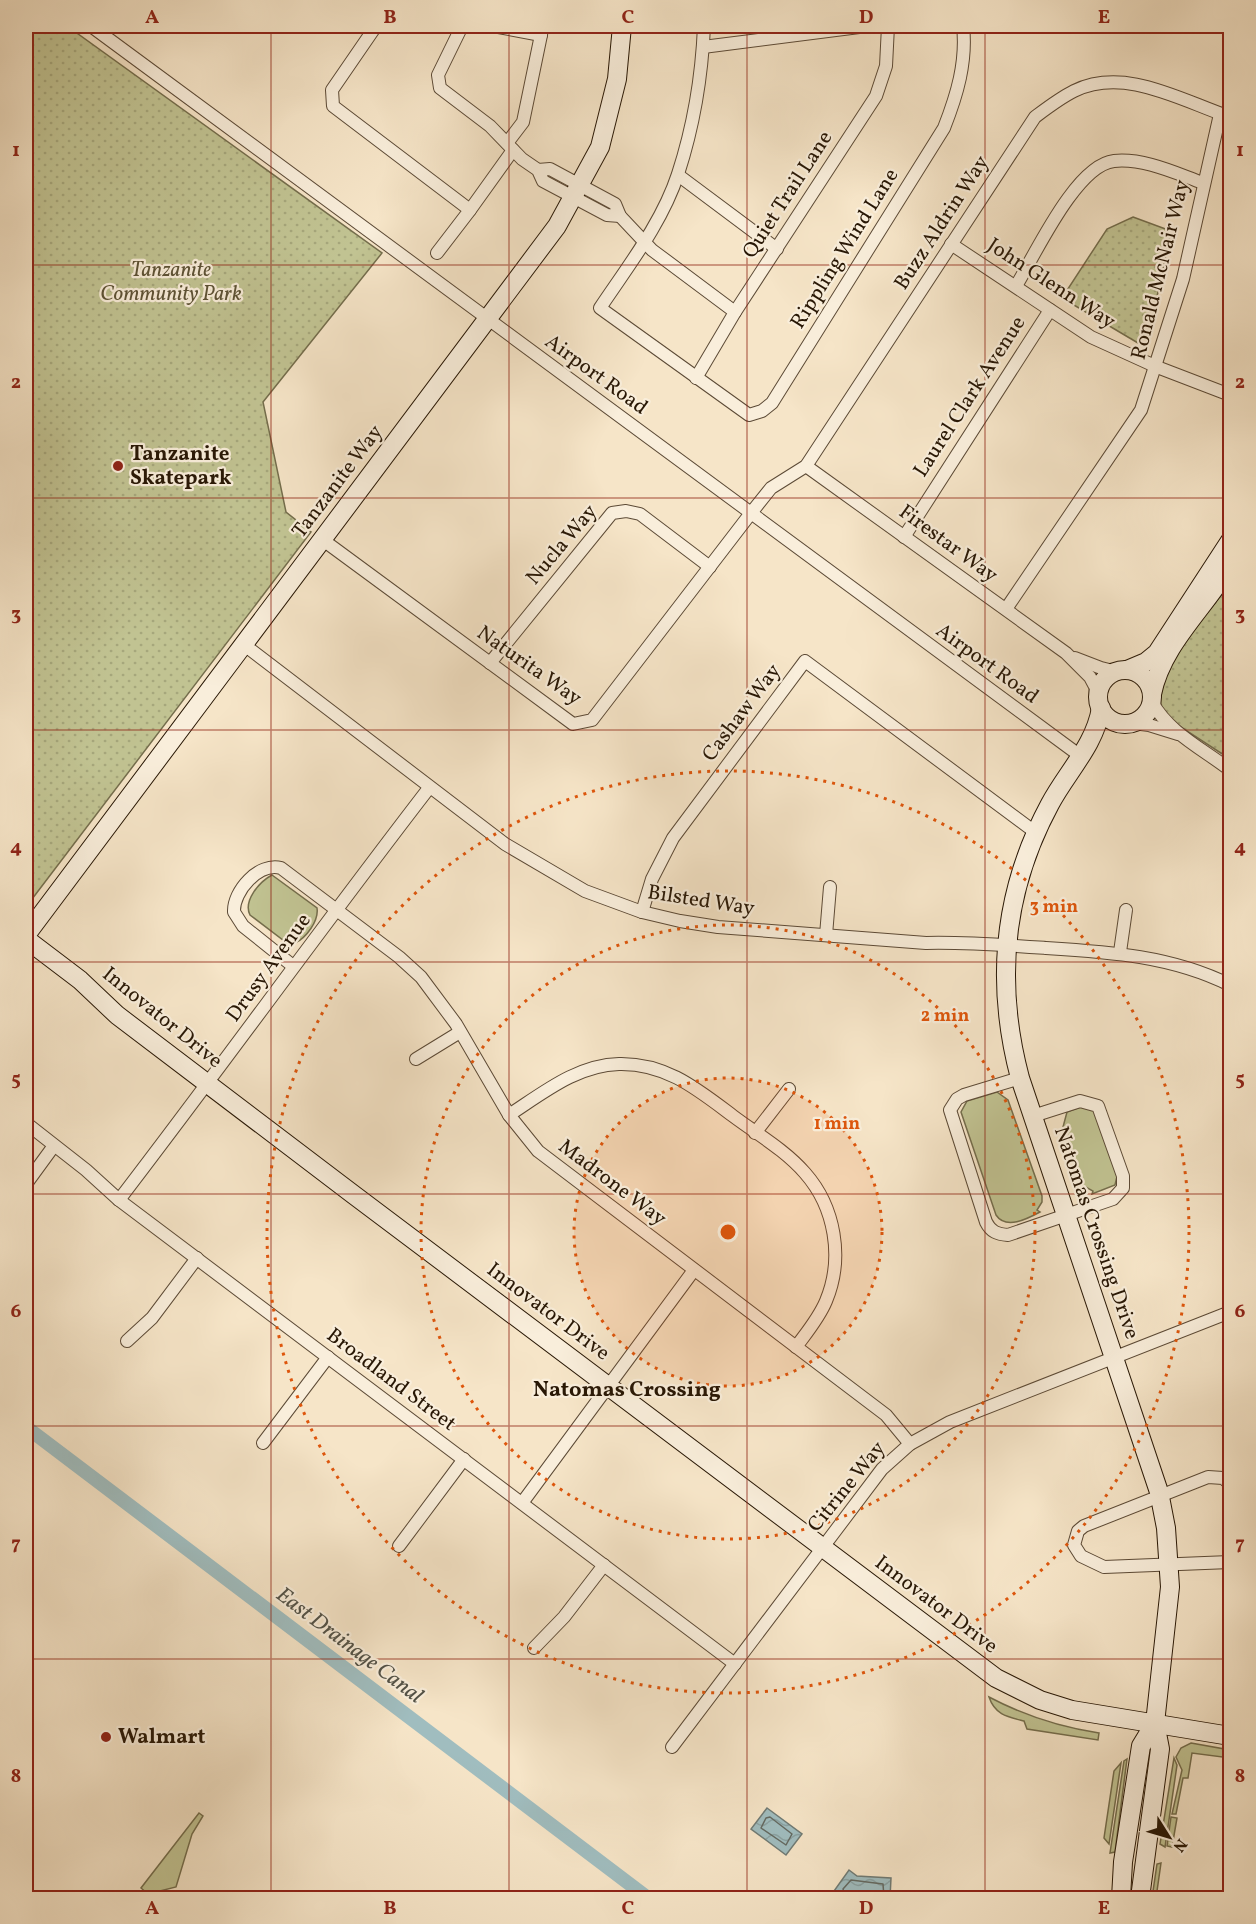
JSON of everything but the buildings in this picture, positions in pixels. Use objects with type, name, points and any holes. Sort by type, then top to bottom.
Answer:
[{"type":"street","name":"Airport Road","points":[[91,26],[751,513],[1076,761]]},
{"type":"street","points":[[376,26],[332,90],[333,106],[470,210]]},
{"type":"street","points":[[462,26],[438,75],[440,88],[490,126],[510,147],[538,170],[543,181],[577,192],[607,215],[620,216],[645,242],[735,312]]},
{"type":"street","points":[[437,253],[470,210],[523,122],[542,30],[493,26]]},
{"type":"street","name":"Tanzanite Way","points":[[26,937],[557,226],[600,147],[617,79],[622,26]]},
{"type":"street","points":[[696,378],[600,308],[645,242],[678,175],[692,113],[703,47],[704,26]]},
{"type":"street","points":[[703,47],[867,26]]},
{"type":"street","name":"Quiet Trail Lane","points":[[696,378],[735,312],[876,96],[886,66],[888,26]]},
{"type":"street","name":"Rippling Wind Lane","points":[[696,378],[749,415],[762,411],[772,403],[944,128],[959,92],[963,26]]},
{"type":"street","name":"Buzz Aldrin Way","points":[[751,513],[771,488],[806,466],[1035,117],[1074,91],[1105,81],[1144,86],[1225,116]]},
{"type":"street","name":"Ronald McNair Way","points":[[1006,609],[1142,410],[1183,279],[1203,183],[1225,116]]},
{"type":"street","points":[[1016,286],[1077,186],[1095,169],[1111,161],[1134,161],[1203,183]]},
{"type":"street","points":[[678,175],[777,249]]},
{"type":"street","name":"John Glenn Way","points":[[951,244],[1091,337],[1157,367],[1230,395]]},
{"type":"street","name":"Laurel Clark Avenue","points":[[904,537],[1050,309]]},
{"type":"street","name":"Firestar Way","points":[[806,466],[1066,653],[1090,677],[1100,701]]},
{"type":"street","name":"Nucla Way","points":[[489,663],[612,513],[626,511],[640,514],[710,567]]},
{"type":"street","name":"Naturita Way","points":[[323,540],[573,724],[592,720],[751,513]]},
{"type":"street","points":[[1180,735],[1149,725],[1113,720],[1100,701],[1103,683],[1122,671],[1146,662],[1157,653],[1230,541]]},
{"type":"street","points":[[1127,723],[1144,717],[1157,677],[1173,647],[1230,565]]},
{"type":"street","name":"Bilsted Way","points":[[243,644],[429,788],[544,869],[585,891],[642,912],[718,927],[926,943],[1120,952],[1184,966],[1230,985]]},
{"type":"street","name":"Firestar Way","points":[[1066,653],[1101,668],[1122,671]]},
{"type":"street","name":"Cashaw Way","points":[[642,912],[652,879],[673,838],[805,661],[1035,832]]},
{"type":"street","points":[[1122,671],[1144,678],[1162,718],[1180,735],[1230,770]]},
{"type":"street","name":"Natomas Crossing Drive","points":[[1100,701],[1096,729],[1035,832],[1018,881],[1006,945],[1007,1015],[1020,1078],[1159,1497],[1170,1565],[1169,1617],[1155,1723],[1160,1749],[1140,1899]]},
{"type":"street","name":"Natomas Crossing Drive","points":[[1076,761],[1084,759],[1105,732],[1127,723]]},
{"type":"street","name":"Drusy Avenue","points":[[119,1200],[429,788]]},
{"type":"street","name":"Madrone Way","points":[[293,966],[243,926],[234,912],[235,901],[256,872],[272,866],[281,868],[399,957],[421,977],[440,999],[509,1115],[548,1159],[886,1415],[910,1444]]},
{"type":"street","points":[[826,935],[830,887]]},
{"type":"street","points":[[1120,952],[1126,910]]},
{"type":"street","name":"Innovator Drive","points":[[26,937],[80,980],[117,1015],[823,1548],[1010,1686],[1072,1710],[1230,1736]]},
{"type":"street","points":[[416,1059],[460,1032]]},
{"type":"street","points":[[509,1115],[579,1072],[600,1066],[634,1064],[655,1068],[690,1083],[805,1173],[818,1190],[832,1225],[836,1246],[832,1285],[818,1316],[796,1347]]},
{"type":"street","points":[[1020,1078],[964,1095],[957,1099],[950,1110],[978,1201],[990,1228],[1000,1234],[1008,1234],[1113,1199],[1123,1188],[1123,1176],[1098,1106],[1089,1101],[1080,1101],[1033,1116]]},
{"type":"street","points":[[755,1133],[789,1089]]},
{"type":"street","name":"Broadland Street","points":[[26,1123],[53,1147],[86,1170],[119,1200],[735,1664]]},
{"type":"street","points":[[26,1184],[53,1147]]},
{"type":"street","points":[[127,1341],[152,1318],[197,1258]]},
{"type":"street","points":[[522,1503],[694,1270]]},
{"type":"street","name":"Citrine Way","points":[[672,1747],[882,1469],[910,1444],[950,1422],[1230,1312]]},
{"type":"street","points":[[263,1443],[328,1357]]},
{"type":"street","points":[[399,1546],[464,1459]]},
{"type":"street","points":[[1230,1484],[1223,1478],[1208,1477],[1084,1526],[1078,1531],[1074,1545],[1081,1556],[1104,1567],[1230,1562]]},
{"type":"street","points":[[534,1648],[564,1617],[604,1565]]},
{"type":"street","name":"Natomas Crossing Drive","points":[[1121,1899],[1123,1862],[1141,1746],[1155,1723]]},
{"type":"green space","name":"Tanzanite Community Park","points":[[26,26],[67,26],[382,253],[263,402],[286,512],[311,532],[26,907]]},
{"type":"green space","points":[[1133,217],[1171,231],[1149,334],[1138,343],[1062,298],[1107,229]]},
{"type":"green space","points":[[1230,584],[1230,759],[1173,722],[1158,702],[1172,656]]},
{"type":"green space","points":[[272,875],[317,908],[311,929],[295,943],[283,940],[250,915],[248,910],[253,892]]},
{"type":"green space","points":[[997,1092],[1008,1100],[1042,1196],[1042,1202],[1037,1210],[1040,1212],[1017,1222],[1005,1222],[996,1215],[961,1112],[967,1101]]},
{"type":"green space","points":[[1083,1106],[1094,1108],[1118,1172],[1115,1185],[1092,1194],[1093,1191],[1082,1185],[1063,1127],[1067,1112]]},
{"type":"green space","points":[[989,1697],[1043,1720],[1099,1733],[1098,1740],[1027,1729],[1024,1721],[998,1711]]},
{"type":"green space","points":[[1191,1743],[1230,1750],[1230,1758],[1192,1753],[1188,1778],[1183,1778],[1176,1814],[1172,1814],[1182,1770],[1176,1757],[1181,1748]]},
{"type":"green space","points":[[1174,1758],[1177,1765],[1165,1847],[1160,1844]]},
{"type":"green space","points":[[1127,1759],[1115,1852],[1110,1853],[1124,1761]]},
{"type":"green space","points":[[1121,1763],[1109,1844],[1104,1838],[1114,1771]]},
{"type":"green space","points":[[199,1813],[203,1816],[192,1834],[176,1887],[148,1894],[141,1888]]},
{"type":"green space","points":[[1171,1817],[1177,1818],[1172,1847],[1167,1846]]},
{"type":"green space","points":[[1161,1863],[1156,1898],[1152,1898],[1157,1864]]},
{"type":"water","points":[[767,1808],[802,1834],[786,1855],[751,1829]]},
{"type":"water","points":[[849,1870],[857,1876],[891,1878],[890,1898],[844,1898],[834,1891]]},
{"type":"waterway","name":"East Drainage Canal","points":[[26,1427],[648,1898]]},
{"type":"place","name":"Tanzanite Skatepark","points":[[118,466]]},
{"type":"place","name":"Walmart","points":[[106,1737]]},
{"type":"district","name":"Natomas Crossing","points":[[627,1390]]}]
